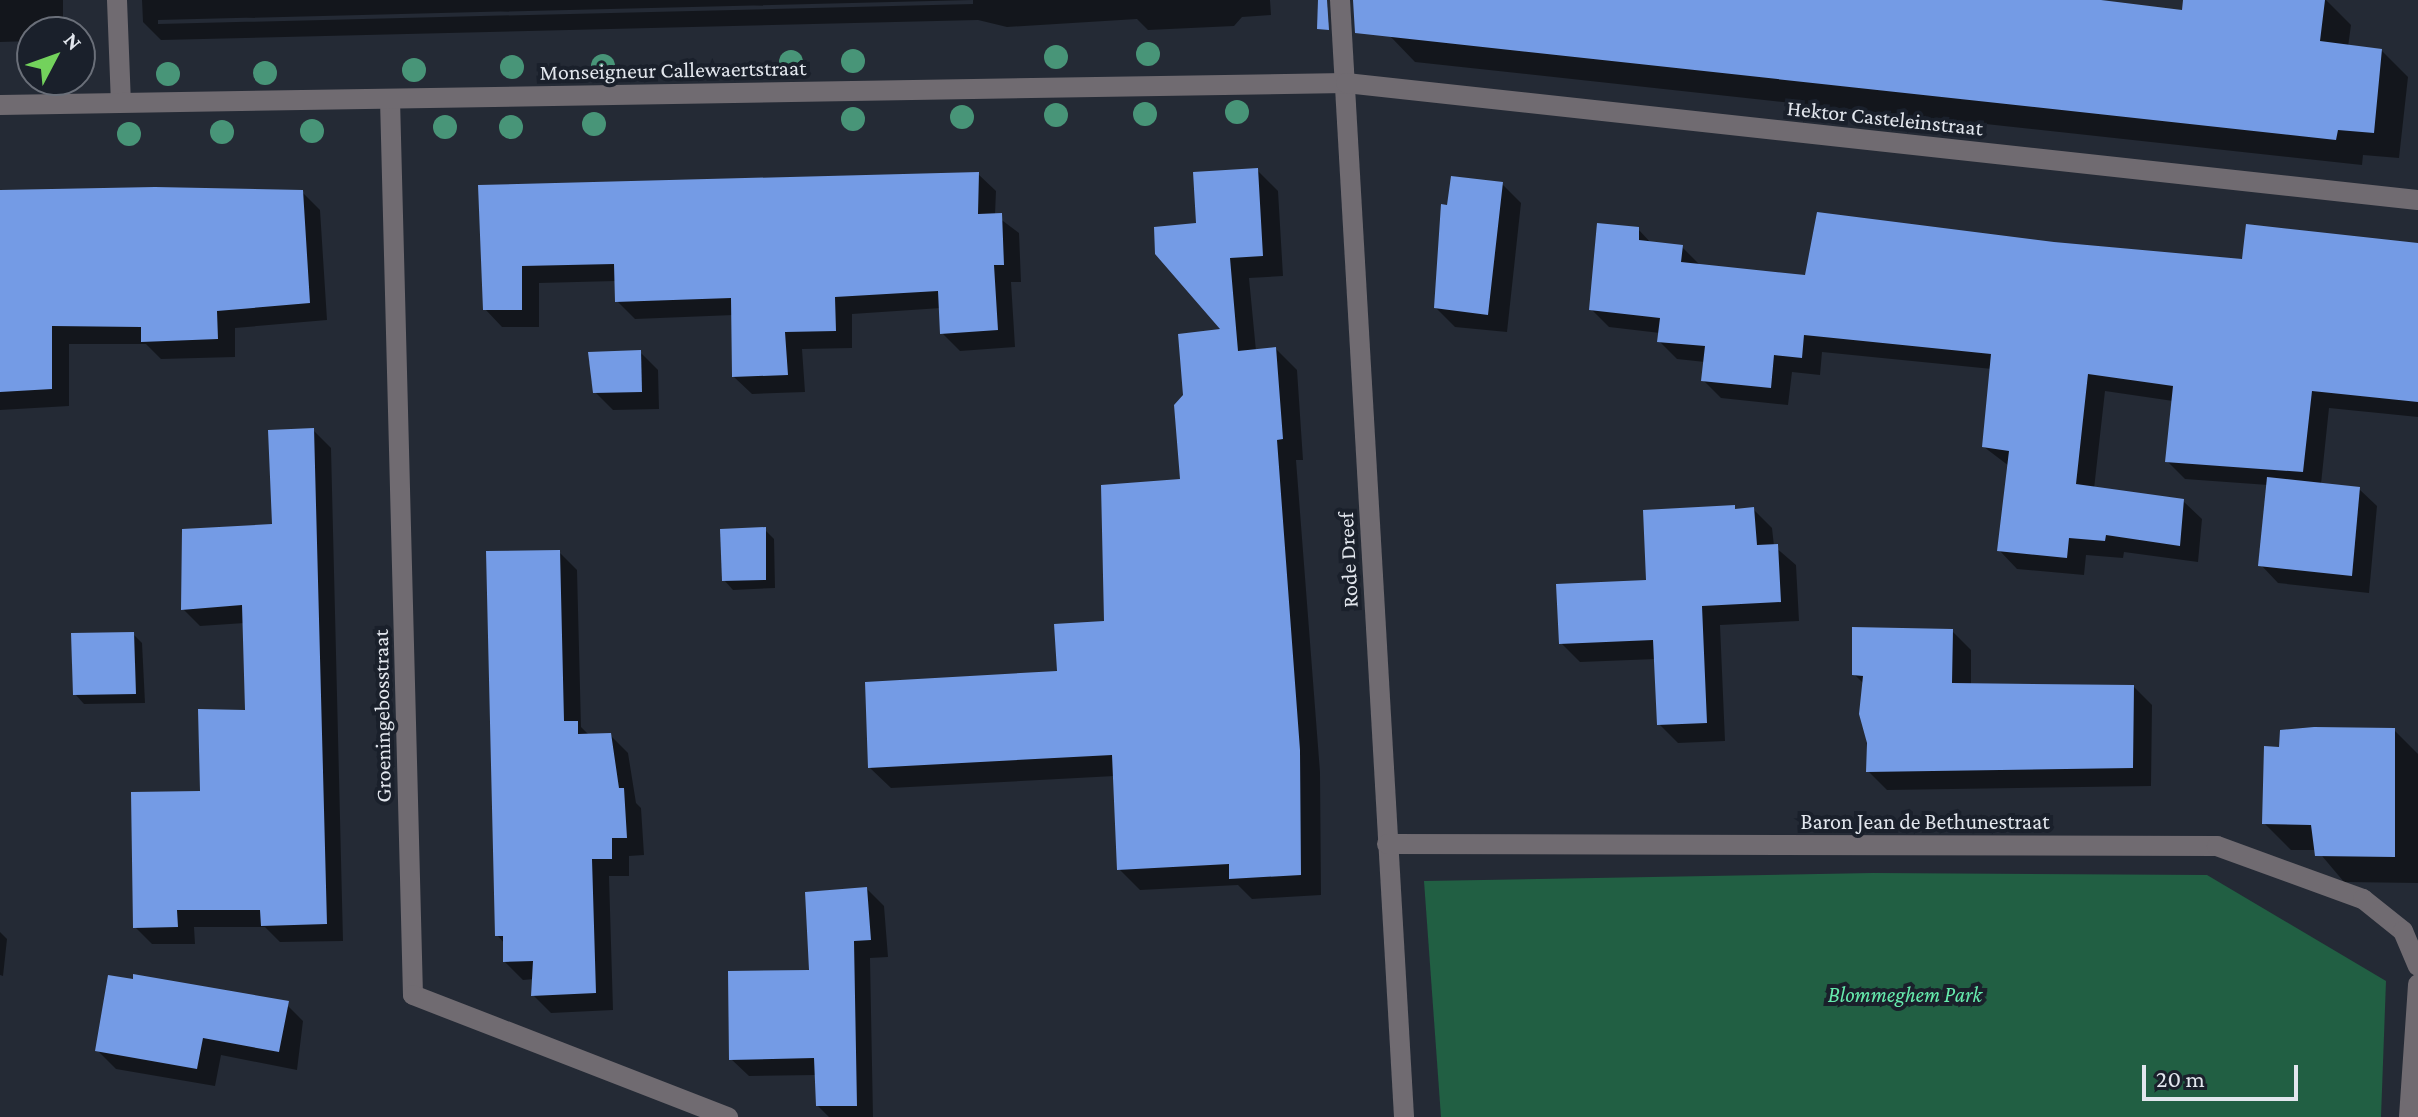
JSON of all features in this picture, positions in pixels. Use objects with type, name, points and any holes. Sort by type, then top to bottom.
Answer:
[{"type":"street","points":[[117,0],[121,102]]},
{"type":"street","name":"Rode Dreef","points":[[1340,0],[1404,1117]]},
{"type":"street","name":"Monseigneur Callewaertstraat","points":[[0,105],[1346,83]]},
{"type":"street","name":"Hektor Casteleinstraat","points":[[1346,83],[2418,200]]},
{"type":"street","name":"Groeningebosstraat","points":[[390,99],[413,995],[728,1117]]},
{"type":"street","name":"Baron Jean de Bethunestraat","points":[[1387,844],[2217,846],[2363,899],[2403,931],[2418,966]]},
{"type":"street","points":[[2409,1117],[2418,984]]},
{"type":"green space","name":"Blommeghem Park","points":[[1873,873],[2207,875],[2386,981],[2381,1117],[1441,1117],[1424,881]]},
{"type":"building","points":[[1318,0],[1327,0],[1329,30],[1317,29]]},
{"type":"building","points":[[1353,0],[2101,0],[2182,10],[2183,0],[2325,0],[2320,41],[2382,49],[2374,133],[2338,130],[2336,140],[1355,33]]},
{"type":"building","points":[[1258,168],[1263,256],[1230,258],[1238,351],[1276,347],[1283,439],[1277,440],[1300,750],[1301,875],[1229,879],[1229,864],[1117,870],[1112,755],[868,768],[865,682],[1057,671],[1054,624],[1104,621],[1101,485],[1180,479],[1174,405],[1183,395],[1178,334],[1220,329],[1155,254],[1154,227],[1196,223],[1193,172]]},
{"type":"building","points":[[979,172],[978,214],[1002,213],[1004,265],[994,265],[998,330],[940,334],[938,291],[835,297],[836,331],[785,332],[788,375],[732,377],[731,298],[615,302],[614,264],[522,266],[522,310],[483,310],[478,185]]},
{"type":"building","points":[[1451,176],[1503,182],[1488,315],[1434,308],[1441,204],[1447,205]]},
{"type":"building","points":[[155,187],[303,190],[310,303],[217,311],[218,339],[141,342],[141,327],[52,326],[52,389],[0,392],[0,190]]},
{"type":"building","points":[[1817,212],[2054,242],[2242,259],[2246,224],[2418,243],[2418,402],[2312,391],[2303,472],[2165,462],[2173,386],[2088,374],[2076,484],[2184,499],[2180,546],[2106,535],[2105,541],[2069,538],[2067,558],[1997,551],[2009,451],[1982,447],[1991,354],[1804,335],[1802,358],[1774,355],[1771,388],[1701,381],[1705,346],[1657,342],[1660,318],[1589,310],[1597,223],[1639,227],[1639,240],[1683,245],[1681,262],[1805,275]]},
{"type":"building","points":[[641,350],[642,392],[593,393],[588,352]]},
{"type":"building","points":[[314,428],[327,924],[261,926],[260,910],[177,910],[178,927],[133,928],[131,792],[200,791],[198,709],[245,710],[242,605],[181,610],[182,529],[272,524],[268,430]]},
{"type":"building","points":[[2267,477],[2360,487],[2352,576],[2258,566]]},
{"type":"building","points":[[1735,505],[1735,509],[1754,507],[1757,545],[1778,544],[1781,602],[1702,606],[1707,723],[1657,725],[1653,640],[1559,644],[1556,584],[1646,580],[1643,510]]},
{"type":"building","points":[[766,527],[766,580],[722,581],[720,529]]},
{"type":"building","points":[[560,550],[564,721],[578,721],[578,734],[611,733],[619,788],[624,788],[627,838],[612,838],[612,859],[592,859],[596,993],[531,996],[533,961],[503,962],[503,936],[495,936],[486,551]]},
{"type":"building","points":[[1852,627],[1953,629],[1952,683],[2134,685],[2133,768],[1866,772],[1867,743],[1859,714],[1863,676],[1852,675]]},
{"type":"building","points":[[134,632],[136,694],[73,695],[71,633]]},
{"type":"building","points":[[2314,727],[2395,728],[2395,857],[2315,856],[2311,825],[2262,824],[2264,746],[2279,747],[2280,730]]},
{"type":"building","points":[[867,887],[871,940],[854,941],[857,1106],[816,1106],[814,1058],[729,1060],[728,971],[809,970],[805,892]]},
{"type":"building","points":[[133,974],[289,1001],[279,1052],[203,1038],[197,1069],[95,1051],[108,975],[133,979]]}]
